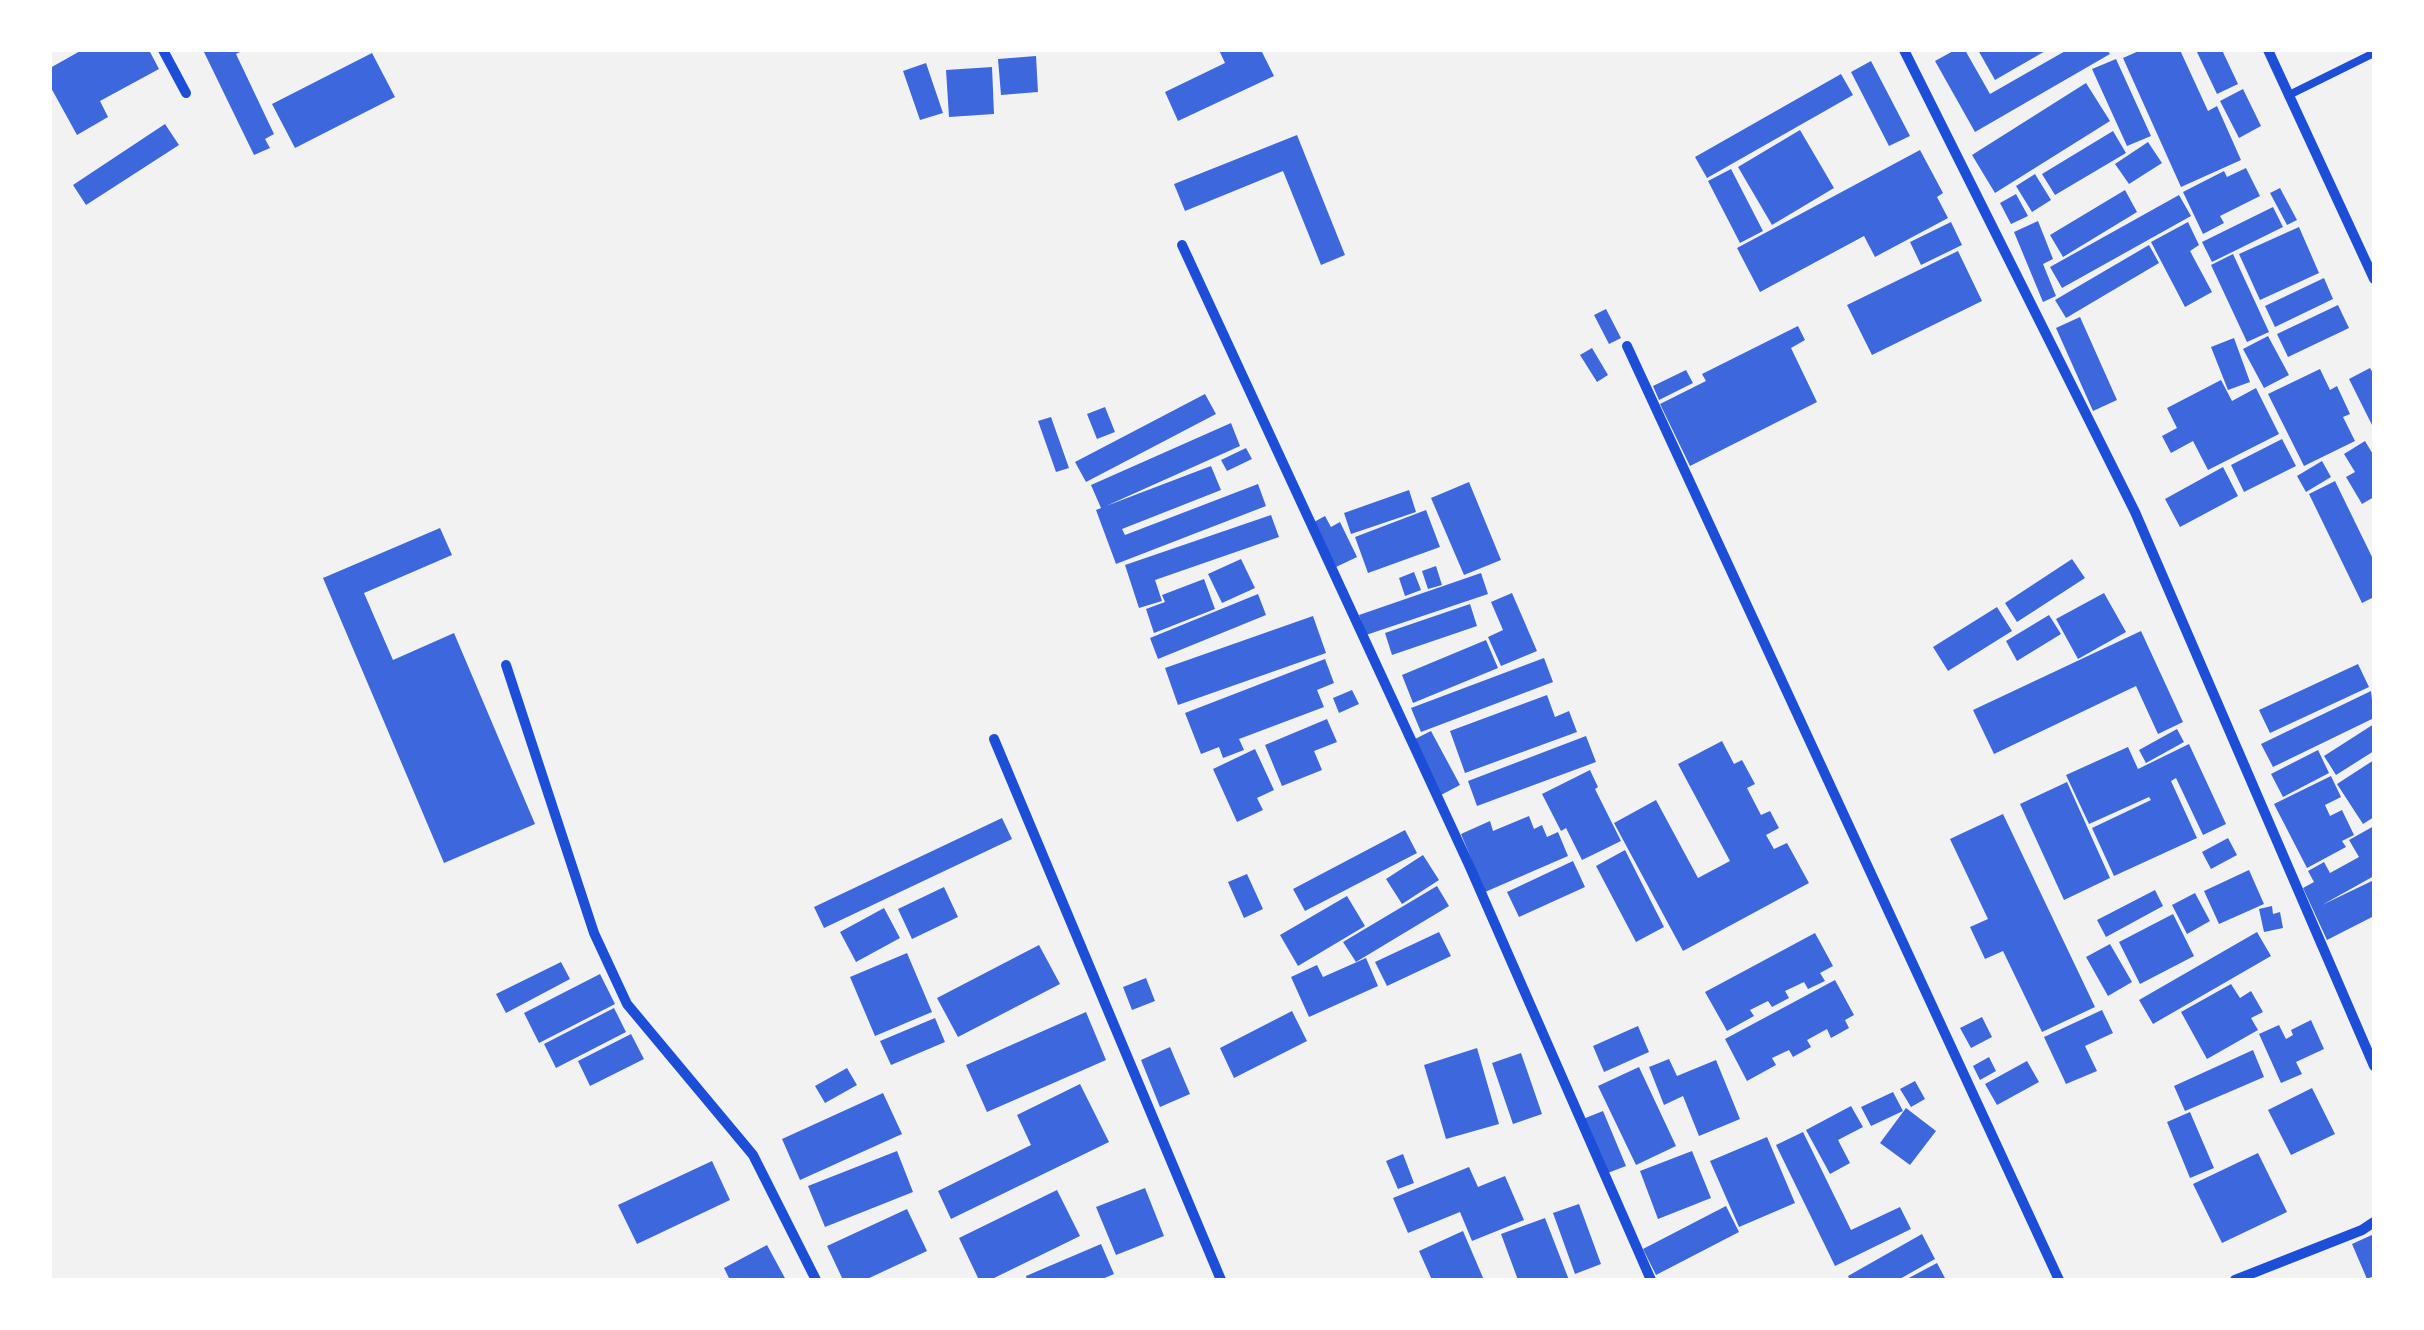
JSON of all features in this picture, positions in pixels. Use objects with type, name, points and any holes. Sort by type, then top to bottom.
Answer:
[{"type":"street","points":[[163,50],[186,93]]},
{"type":"street","points":[[1904,50],[2135,512],[2374,1066]]},
{"type":"street","points":[[2268,50],[2374,279]]},
{"type":"street","points":[[1182,245],[1469,865],[1651,1280]]},
{"type":"street","points":[[1628,346],[2059,1280]]},
{"type":"street","points":[[506,665],[594,933],[620,992],[752,1155],[816,1280]]},
{"type":"street","points":[[994,739],[1221,1280]]},
{"type":"street","points":[[2236,1280],[2374,1222]]},
{"type":"lane","points":[[2289,95],[2374,53]]},
{"type":"building","points":[[82,50],[149,50],[159,69],[100,101],[108,117],[77,135],[50,86],[50,68]]},
{"type":"building","points":[[203,50],[244,50],[236,54],[274,134],[265,139],[270,148],[254,155]]},
{"type":"building","points":[[1219,50],[1261,50],[1274,76],[1178,121],[1165,92],[1225,63]]},
{"type":"building","points":[[1955,50],[1965,50],[1990,94],[2067,50],[2107,50],[2110,54],[1975,132],[1935,61]]},
{"type":"building","points":[[1978,50],[2047,50],[1995,80]]},
{"type":"building","points":[[2141,50],[2180,50],[2208,111],[2217,106],[2241,160],[2181,187],[2123,58]]},
{"type":"building","points":[[2196,50],[2222,50],[2238,84],[2217,94]]},
{"type":"building","points":[[372,53],[395,97],[295,148],[272,104]]},
{"type":"building","points":[[1036,56],[1038,92],[1001,95],[998,59]]},
{"type":"building","points":[[2116,59],[2151,136],[2127,146],[2092,69]]},
{"type":"building","points":[[1871,61],[1910,136],[1889,146],[1851,72]]},
{"type":"building","points":[[926,63],[943,113],[920,120],[903,71]]},
{"type":"building","points":[[992,67],[994,114],[949,117],[946,70]]},
{"type":"building","points":[[1841,74],[1853,95],[1707,178],[1695,157]]},
{"type":"building","points":[[2086,83],[2110,121],[1995,193],[1972,155]]},
{"type":"building","points":[[2243,89],[2261,126],[2239,138],[2220,101]]},
{"type":"building","points":[[165,124],[179,145],[86,205],[73,185]]},
{"type":"building","points":[[1800,130],[1834,188],[1772,225],[1738,167]]},
{"type":"building","points":[[2113,131],[2126,153],[2055,195],[2042,174]]},
{"type":"building","points":[[1297,135],[1345,255],[1321,265],[1283,171],[1185,211],[1174,184]]},
{"type":"building","points":[[2148,142],[2162,163],[2129,184],[2115,164]]},
{"type":"building","points":[[1920,150],[1943,193],[1937,197],[1948,218],[1875,257],[1864,236],[1760,292],[1737,248]]},
{"type":"building","points":[[2246,168],[2260,196],[2220,216],[2224,223],[2203,234],[2183,192],[2224,171],[2227,177]]},
{"type":"building","points":[[1731,169],[1763,231],[1740,243],[1708,181]]},
{"type":"building","points":[[2035,174],[2051,200],[2032,212],[2016,186]]},
{"type":"building","points":[[2280,188],[2297,220],[2287,225],[2270,193]]},
{"type":"building","points":[[2125,190],[2137,212],[2063,257],[2050,235]]},
{"type":"building","points":[[2016,194],[2028,216],[2011,224],[2000,203]]},
{"type":"building","points":[[2179,195],[2191,216],[2062,288],[2050,267]]},
{"type":"building","points":[[2273,207],[2283,227],[2212,262],[2202,242]]},
{"type":"building","points":[[2038,221],[2053,259],[2043,264],[2056,296],[2043,302],[2014,232]]},
{"type":"building","points":[[1951,222],[1962,245],[1921,265],[1910,242]]},
{"type":"building","points":[[2188,222],[2199,245],[2190,251],[2212,292],[2185,307],[2151,242]]},
{"type":"building","points":[[2299,227],[2319,273],[2260,300],[2239,254]]},
{"type":"building","points":[[2149,245],[2159,263],[2066,318],[2055,300]]},
{"type":"building","points":[[1958,251],[1982,301],[1872,355],[1847,305]]},
{"type":"building","points":[[2233,254],[2269,332],[2247,342],[2211,265]]},
{"type":"building","points":[[2324,278],[2333,299],[2275,327],[2265,306]]},
{"type":"building","points":[[2338,305],[2349,328],[2288,357],[2277,334]]},
{"type":"building","points":[[1606,309],[1621,338],[1609,344],[1594,315]]},
{"type":"building","points":[[2080,317],[2117,400],[2093,411],[2056,328]]},
{"type":"building","points":[[1798,326],[1805,340],[1791,348],[1817,402],[1690,466],[1660,404],[1706,381],[1702,374]]},
{"type":"building","points":[[2268,336],[2289,375],[2264,388],[2243,349]]},
{"type":"building","points":[[2234,338],[2250,382],[2228,390],[2211,347]]},
{"type":"building","points":[[1592,348],[1608,375],[1597,382],[1580,355]]},
{"type":"building","points":[[2370,368],[2374,375],[2374,429],[2349,379]]},
{"type":"building","points":[[2320,369],[2330,390],[2337,386],[2350,414],[2343,417],[2355,441],[2304,466],[2268,394]]},
{"type":"building","points":[[1686,370],[1693,383],[1659,400],[1653,386]]},
{"type":"building","points":[[2221,380],[2232,401],[2256,388],[2279,434],[2208,470],[2193,441],[2171,453],[2162,436],[2177,428],[2167,408]]},
{"type":"building","points":[[1205,394],[1216,414],[1086,482],[1075,462]]},
{"type":"building","points":[[1105,407],[1115,432],[1097,439],[1087,414]]},
{"type":"building","points":[[1051,417],[1069,468],[1056,472],[1038,421]]},
{"type":"building","points":[[1231,423],[1240,446],[1106,506],[1211,466],[1221,490],[1122,529],[1125,535],[1258,484],[1266,506],[1116,564],[1091,485]]},
{"type":"building","points":[[2282,439],[2296,466],[2244,492],[2231,465]]},
{"type":"building","points":[[2365,441],[2374,456],[2374,497],[2362,504],[2346,477],[2355,472],[2344,454]]},
{"type":"building","points":[[1246,448],[1252,459],[1227,471],[1221,460]]},
{"type":"building","points":[[2322,461],[2331,477],[2306,492],[2297,476]]},
{"type":"building","points":[[2223,467],[2238,496],[2180,527],[2165,499]]},
{"type":"building","points":[[2335,481],[2374,561],[2374,597],[2362,603],[2309,494]]},
{"type":"building","points":[[1469,482],[1501,560],[1464,575],[1431,498]]},
{"type":"building","points":[[1409,490],[1416,512],[1351,534],[1344,513]]},
{"type":"building","points":[[1426,510],[1440,547],[1368,573],[1355,537]]},
{"type":"building","points":[[1271,515],[1279,537],[1155,580],[1162,601],[1139,608],[1125,565]]},
{"type":"building","points":[[1325,516],[1331,527],[1340,522],[1357,557],[1336,567],[1314,522]]},
{"type":"building","points":[[440,528],[452,555],[364,593],[393,660],[454,633],[535,824],[444,863],[323,578]]},
{"type":"building","points":[[1241,559],[1255,588],[1222,603],[1208,574]]},
{"type":"building","points":[[2072,559],[2085,578],[2017,622],[2005,603]]},
{"type":"building","points":[[1436,566],[1442,585],[1428,589],[1422,571]]},
{"type":"building","points":[[1414,572],[1421,590],[1405,596],[1399,578]]},
{"type":"building","points":[[1481,573],[1488,594],[1366,635],[1359,615]]},
{"type":"building","points":[[1204,579],[1215,609],[1154,633],[1146,609],[1165,602],[1162,595]]},
{"type":"building","points":[[1512,593],[1537,651],[1501,666],[1488,637],[1503,630],[1491,602]]},
{"type":"building","points":[[2104,593],[2126,632],[2078,659],[2056,619]]},
{"type":"building","points":[[1258,594],[1266,615],[1158,659],[1150,638]]},
{"type":"building","points":[[1470,604],[1477,626],[1392,655],[1385,633]]},
{"type":"building","points":[[1997,607],[2012,631],[1948,671],[1933,647]]},
{"type":"building","points":[[2049,615],[2061,634],[2017,661],[2006,641]]},
{"type":"building","points":[[1313,616],[1326,653],[1178,705],[1165,668]]},
{"type":"building","points":[[2141,631],[2183,722],[2158,734],[2136,686],[1994,754],[1973,710]]},
{"type":"building","points":[[1486,640],[1498,668],[1413,703],[1402,675]]},
{"type":"building","points":[[1544,658],[1553,682],[1421,732],[1411,708]]},
{"type":"building","points":[[1325,659],[1334,683],[1317,690],[1324,707],[1239,739],[1244,750],[1223,758],[1219,747],[1201,754],[1185,713]]},
{"type":"building","points":[[2358,664],[2369,687],[2270,733],[2259,710]]},
{"type":"building","points":[[1352,690],[1359,704],[1339,713],[1333,698]]},
{"type":"building","points":[[2371,691],[2374,718],[2273,767],[2261,744]]},
{"type":"building","points":[[1547,695],[1555,717],[1569,711],[1577,732],[1465,773],[1450,731]]},
{"type":"building","points":[[1327,719],[1337,742],[1314,751],[1322,770],[1282,786],[1265,745]]},
{"type":"building","points":[[2374,724],[2374,751],[2336,775],[2324,756]]},
{"type":"building","points":[[2177,729],[2184,742],[2146,763],[2139,750]]},
{"type":"building","points":[[1431,731],[1460,785],[1441,795],[1413,740]]},
{"type":"building","points":[[1586,736],[1596,762],[1477,806],[1468,781]]},
{"type":"building","points":[[1722,741],[1734,764],[1742,760],[1755,784],[1747,788],[1761,815],[1770,811],[1779,828],[1766,835],[1774,849],[1787,843],[1809,883],[1683,951],[1614,823],[1656,800],[1698,878],[1730,861],[1678,764]]},
{"type":"building","points":[[2189,744],[2226,824],[2203,835],[2176,778],[2171,781],[2197,838],[2114,876],[2092,828],[2151,800],[2149,797],[2089,824],[2066,775],[2128,747],[2138,769]]},
{"type":"building","points":[[1255,749],[1274,790],[1257,798],[1263,810],[1237,822],[1213,769]]},
{"type":"building","points":[[2318,750],[2329,773],[2283,797],[2271,774]]},
{"type":"building","points":[[2374,760],[2374,817],[2363,824],[2337,784]]},
{"type":"building","points":[[1590,770],[1598,787],[1595,789],[1621,841],[1582,860],[1542,794]]},
{"type":"building","points":[[2331,776],[2341,797],[2325,805],[2330,816],[2342,810],[2354,835],[2342,841],[2346,847],[2307,868],[2274,804]]},
{"type":"building","points":[[2067,782],[2110,878],[2064,900],[2020,804]]},
{"type":"building","points":[[2003,814],[2095,1007],[2042,1032],[2003,951],[1985,959],[1970,927],[1988,919],[1950,839]]},
{"type":"building","points":[[1529,816],[1534,829],[1542,825],[1547,837],[1558,832],[1568,856],[1485,892],[1461,834],[1490,821],[1493,831]]},
{"type":"building","points":[[1002,818],[1012,839],[824,928],[814,907]]},
{"type":"building","points":[[2374,826],[2374,876],[2322,905],[2374,880],[2374,916],[2327,940],[2303,888],[2314,882],[2308,871],[2324,862],[2330,873],[2359,857],[2349,840]]},
{"type":"building","points":[[1405,830],[1417,853],[1305,911],[1293,889]]},
{"type":"building","points":[[2228,838],[2237,855],[2211,869],[2202,852]]},
{"type":"building","points":[[1625,850],[1664,927],[1636,942],[1596,866]]},
{"type":"building","points":[[1423,855],[1439,880],[1402,904],[1386,879]]},
{"type":"building","points":[[1573,861],[1585,887],[1519,917],[1507,892]]},
{"type":"building","points":[[2249,870],[2264,904],[2219,924],[2204,891]]},
{"type":"building","points":[[1247,874],[1263,909],[1244,918],[1228,882]]},
{"type":"building","points":[[1437,886],[1449,906],[1356,962],[1343,942]]},
{"type":"building","points":[[944,887],[958,917],[912,939],[898,909]]},
{"type":"building","points":[[2155,890],[2163,906],[2106,937],[2097,920]]},
{"type":"building","points":[[2195,893],[2210,921],[2187,934],[2172,905]]},
{"type":"building","points":[[1347,896],[1365,926],[1298,966],[1280,935]]},
{"type":"building","points":[[2272,906],[2273,914],[2280,912],[2283,928],[2264,932],[2259,909]]},
{"type":"building","points":[[884,908],[900,938],[856,962],[840,932]]},
{"type":"building","points":[[2173,914],[2194,956],[2140,984],[2119,942]]},
{"type":"building","points":[[1439,932],[1451,956],[1387,986],[1375,962]]},
{"type":"building","points":[[2257,932],[2271,956],[2153,1024],[2139,1000]]},
{"type":"building","points":[[1815,933],[1833,966],[1820,973],[1825,981],[1808,989],[1804,982],[1785,991],[1789,998],[1772,1007],[1768,1001],[1750,1010],[1754,1016],[1727,1031],[1705,992]]},
{"type":"building","points":[[2110,944],[2132,982],[2108,996],[2086,957]]},
{"type":"building","points":[[1039,945],[1060,984],[958,1037],[937,998]]},
{"type":"building","points":[[907,953],[932,1012],[875,1036],[850,977]]},
{"type":"building","points":[[1366,958],[1378,986],[1309,1017],[1291,977],[1317,965],[1323,977]]},
{"type":"building","points":[[561,962],[570,979],[506,1013],[496,994]]},
{"type":"building","points":[[600,974],[615,1004],[539,1043],[524,1013]]},
{"type":"building","points":[[1146,978],[1155,1001],[1132,1010],[1123,987]]},
{"type":"building","points":[[1835,980],[1854,1015],[1845,1020],[1849,1028],[1831,1038],[1827,1029],[1807,1040],[1811,1047],[1793,1057],[1789,1050],[1772,1058],[1776,1065],[1747,1081],[1725,1039]]},
{"type":"building","points":[[2231,984],[2240,998],[2251,991],[2263,1012],[2251,1018],[2258,1030],[2207,1059],[2181,1012]]},
{"type":"building","points":[[614,1008],[626,1032],[556,1068],[544,1044]]},
{"type":"building","points":[[2102,1010],[2113,1033],[2085,1046],[2097,1071],[2066,1084],[2044,1037]]},
{"type":"building","points":[[1292,1011],[1307,1041],[1234,1078],[1220,1048]]},
{"type":"building","points":[[1086,1012],[1106,1060],[987,1112],[966,1065]]},
{"type":"building","points":[[1982,1017],[1992,1037],[1971,1048],[1960,1028]]},
{"type":"building","points":[[935,1018],[945,1042],[891,1065],[880,1041]]},
{"type":"building","points":[[2311,1020],[2324,1049],[2296,1062],[2302,1074],[2281,1083],[2259,1034],[2279,1025],[2286,1039],[2293,1035],[2291,1030]]},
{"type":"building","points":[[1638,1026],[1649,1052],[1604,1072],[1593,1046]]},
{"type":"building","points":[[631,1034],[644,1059],[590,1086],[578,1061]]},
{"type":"building","points":[[1170,1047],[1190,1094],[1160,1107],[1141,1060]]},
{"type":"building","points":[[1477,1048],[1499,1124],[1446,1139],[1424,1065]]},
{"type":"building","points":[[2253,1050],[2264,1077],[2185,1111],[2174,1086]]},
{"type":"building","points":[[1521,1053],[1542,1114],[1513,1124],[1492,1063]]},
{"type":"building","points":[[1989,1057],[1996,1071],[1980,1080],[1973,1066]]},
{"type":"building","points":[[1669,1059],[1677,1076],[1716,1060],[1740,1119],[1699,1136],[1683,1096],[1664,1105],[1649,1067]]},
{"type":"building","points":[[2027,1061],[2039,1082],[1997,1105],[1985,1084]]},
{"type":"building","points":[[1639,1067],[1676,1146],[1636,1165],[1598,1086]]},
{"type":"building","points":[[847,1068],[857,1085],[825,1103],[815,1086]]},
{"type":"building","points":[[1915,1081],[1925,1099],[1911,1107],[1900,1089]]},
{"type":"building","points":[[1080,1084],[1109,1142],[951,1219],[938,1191],[1031,1145],[1017,1115]]},
{"type":"building","points":[[2312,1088],[2335,1134],[2291,1155],[2268,1110]]},
{"type":"building","points":[[1893,1092],[1903,1111],[1871,1126],[1861,1107]]},
{"type":"building","points":[[883,1093],[902,1134],[800,1180],[782,1139]]},
{"type":"building","points":[[1851,1106],[1863,1127],[1838,1140],[1850,1163],[1830,1174],[1806,1130]]},
{"type":"building","points":[[1906,1108],[1936,1131],[1910,1165],[1880,1143]]},
{"type":"building","points":[[1603,1111],[1626,1166],[1605,1174],[1583,1119]]},
{"type":"building","points":[[2190,1112],[2214,1168],[2190,1178],[2167,1122]]},
{"type":"building","points":[[1803,1132],[1851,1230],[1900,1207],[1911,1229],[1835,1266],[1776,1145]]},
{"type":"building","points":[[1767,1137],[1795,1203],[1739,1227],[1710,1161]]},
{"type":"building","points":[[897,1151],[913,1192],[825,1227],[808,1186]]},
{"type":"building","points":[[1692,1151],[1711,1198],[1658,1219],[1640,1171]]},
{"type":"building","points":[[2258,1153],[2287,1212],[2222,1243],[2193,1184]]},
{"type":"building","points":[[1403,1154],[1414,1183],[1398,1189],[1386,1161]]},
{"type":"building","points":[[712,1161],[730,1200],[637,1244],[618,1205]]},
{"type":"building","points":[[1469,1167],[1478,1187],[1505,1176],[1524,1220],[1472,1241],[1460,1212],[1408,1233],[1393,1198]]},
{"type":"building","points":[[1145,1188],[1164,1236],[1116,1255],[1096,1207]]},
{"type":"building","points":[[1057,1190],[1080,1236],[990,1280],[979,1280],[959,1238]]},
{"type":"building","points":[[1579,1204],[1601,1264],[1575,1274],[1553,1213]]},
{"type":"building","points":[[1726,1206],[1739,1232],[1656,1275],[1643,1249]]},
{"type":"building","points":[[907,1209],[927,1251],[865,1280],[843,1280],[827,1246]]},
{"type":"building","points":[[1545,1218],[1569,1280],[1518,1280],[1501,1234]]},
{"type":"building","points":[[1463,1231],[1484,1280],[1432,1280],[1419,1251]]},
{"type":"building","points":[[1922,1234],[1935,1259],[1898,1280],[1850,1280],[1848,1276]]},
{"type":"building","points":[[2374,1234],[2374,1276],[2367,1279],[2352,1244]]},
{"type":"building","points":[[1101,1244],[1114,1274],[1100,1280],[1027,1280],[1026,1276]]},
{"type":"building","points":[[767,1245],[786,1280],[730,1280],[724,1268]]},
{"type":"building","points":[[1937,1263],[1946,1280],[1905,1280]]}]
